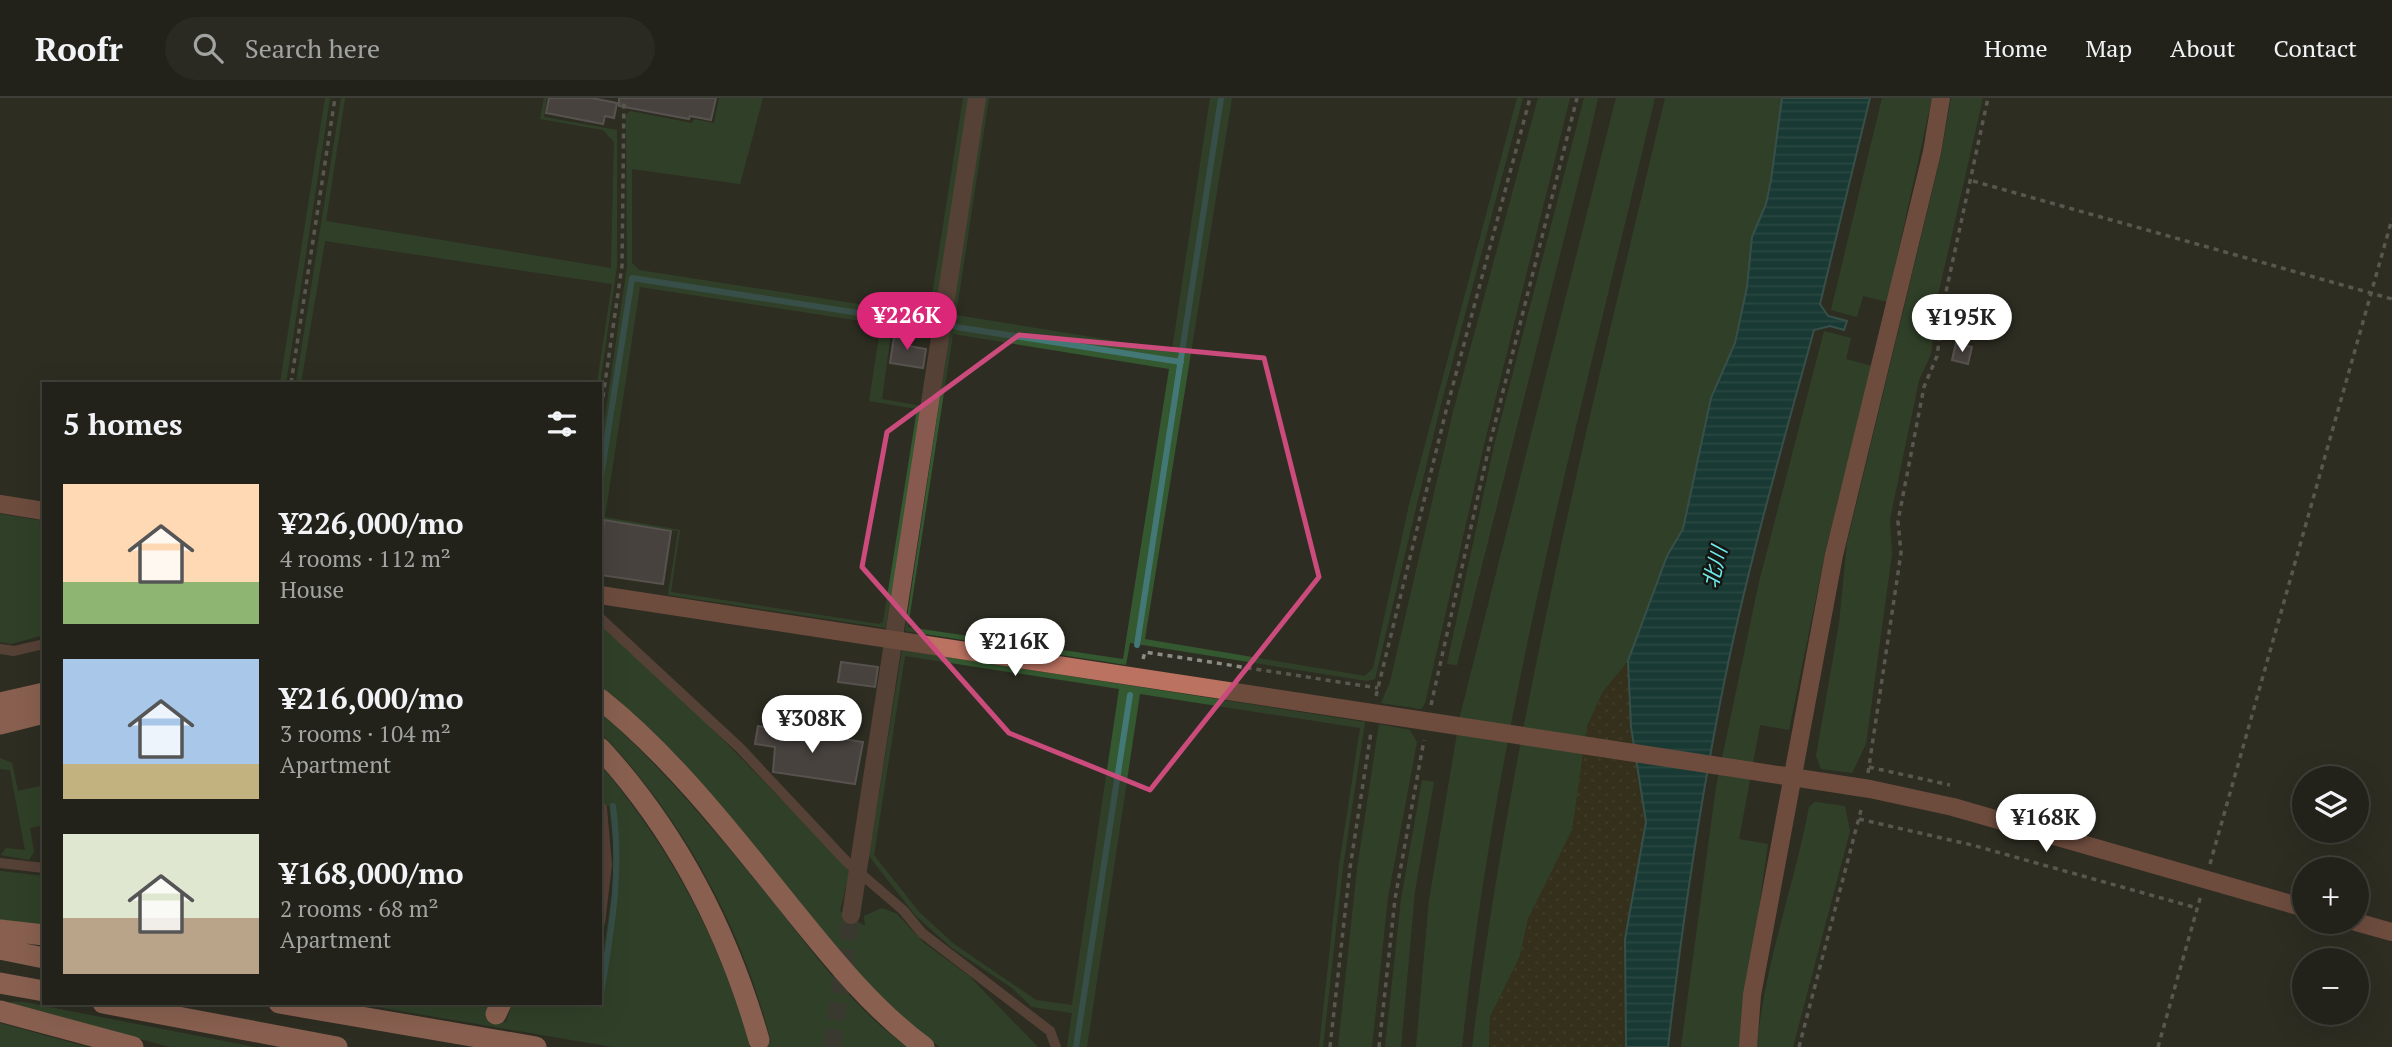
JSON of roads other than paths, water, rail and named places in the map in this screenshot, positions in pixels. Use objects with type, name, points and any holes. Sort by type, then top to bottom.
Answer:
[{"type":"highway","points":[[0,703],[42,693]]},
{"type":"highway","points":[[602,701],[683,781],[852,982],[893,1022],[924,1047]]},
{"type":"highway","points":[[0,724],[42,713]]},
{"type":"highway","points":[[602,750],[651,810],[689,869],[722,934],[759,1040]]},
{"type":"highway","points":[[0,930],[42,935]]},
{"type":"highway","points":[[0,949],[42,958]]},
{"type":"highway","points":[[0,983],[42,991]]},
{"type":"highway","points":[[114,1005],[337,1047]]},
{"type":"highway","points":[[291,1005],[536,1047]]},
{"type":"highway","points":[[0,1012],[132,1047]]},
{"type":"street","points":[[851,915],[978,98]]},
{"type":"street","points":[[1748,1047],[1752,995],[1834,555],[1932,152],[1941,98]]},
{"type":"street","points":[[0,504],[42,511]]},
{"type":"street","points":[[602,595],[1870,789],[1953,807],[2292,904]]},
{"type":"street","points":[[2369,926],[2392,932]]},
{"type":"lane","points":[[602,620],[740,748],[847,862],[903,910],[922,933],[1050,1031],[1056,1047]]},
{"type":"lane","points":[[0,649],[14,652],[42,645]]},
{"type":"lane","points":[[602,818],[607,865],[602,906]]},
{"type":"lane","points":[[0,863],[42,868]]},
{"type":"water","name":"北川","points":[[1782,98],[1870,98],[1820,304],[1828,316],[1847,321],[1844,330],[1830,326],[1814,330],[1748,576],[1719,707],[1702,804],[1668,1047],[1626,1047],[1625,939],[1646,822],[1631,727],[1628,661],[1667,556],[1683,529],[1711,398],[1735,343],[1747,287],[1752,237],[1766,204],[1771,180]]},
{"type":"waterway","points":[[1137,645],[1221,98]]},
{"type":"waterway","points":[[602,470],[632,278],[930,324]]},
{"type":"waterway","points":[[956,327],[1181,362]]},
{"type":"waterway","points":[[1076,1047],[1130,695]]},
{"type":"waterway","points":[[602,987],[616,880],[613,806]]},
{"type":"tunnel","points":[[832,1047],[851,915]]}]
